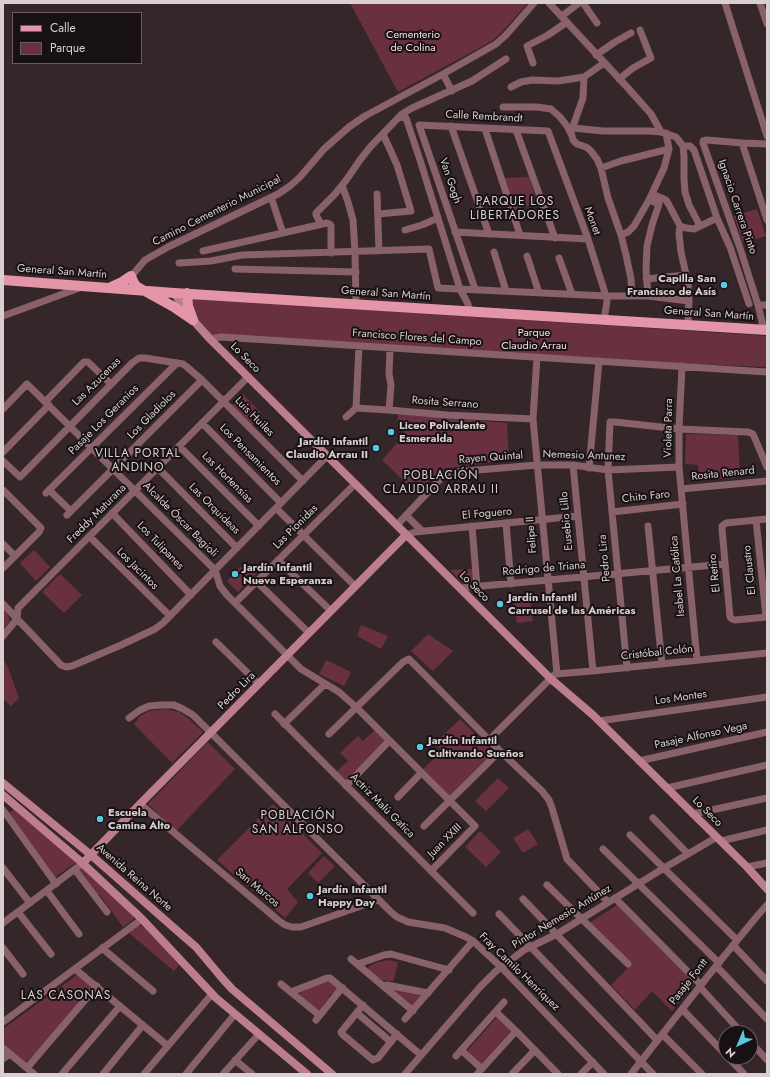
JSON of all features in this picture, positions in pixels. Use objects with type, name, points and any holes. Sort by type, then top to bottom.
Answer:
[{"type":"main road","points":[[110,288],[131,276],[136,286],[174,307],[193,320]]},
{"type":"main road","name":"General San Martín","points":[[3,280],[125,288],[174,293],[766,330]]},
{"type":"main road","points":[[187,293],[188,306],[193,320]]},
{"type":"street","name":"Camino Cementerio Municipal","points":[[125,288],[131,276],[145,260],[168,247],[284,190],[295,182],[332,141],[357,121],[496,44],[534,3]]},
{"type":"street","points":[[549,3],[596,55],[620,78],[651,114],[664,133],[669,149],[664,168],[651,197],[632,228],[628,232],[621,235]]},
{"type":"street","points":[[562,16],[578,3]]},
{"type":"street","points":[[583,3],[597,22]]},
{"type":"street","points":[[725,3],[767,136]]},
{"type":"street","points":[[760,3],[767,24]]},
{"type":"street","points":[[533,63],[527,46],[548,35],[567,22]]},
{"type":"street","points":[[620,78],[633,68],[651,58],[640,30]]},
{"type":"street","points":[[596,55],[631,33]]},
{"type":"street","points":[[321,224],[316,213],[342,185],[366,153],[399,117],[409,109],[452,91],[484,74],[506,59]]},
{"type":"street","points":[[511,87],[527,81],[558,81],[584,77],[604,63]]},
{"type":"street","points":[[443,74],[452,91]]},
{"type":"street","points":[[572,131],[583,98],[584,77]]},
{"type":"street","points":[[503,107],[536,106],[552,109],[572,131],[575,141],[590,150],[597,159],[601,168],[608,198],[621,235],[629,267],[632,296]]},
{"type":"street","points":[[399,117],[406,118],[460,289],[468,304],[470,312]]},
{"type":"street","name":"Calle Rembrandt","points":[[419,125],[548,131]]},
{"type":"street","name":"Van Gogh","points":[[419,125],[475,290]]},
{"type":"street","points":[[450,126],[489,234]]},
{"type":"street","points":[[485,128],[520,235]]},
{"type":"street","points":[[516,130],[555,238]]},
{"type":"street","name":"Monet","points":[[548,131],[588,240],[606,296],[607,301],[604,320]]},
{"type":"street","points":[[572,131],[649,131],[664,133],[676,137],[683,146],[685,192],[689,205],[700,226]]},
{"type":"street","points":[[378,214],[411,211],[397,166],[383,134]]},
{"type":"street","name":"Ignacio Carrera Pinto","points":[[742,143],[707,140],[704,141],[703,144],[740,248],[766,330]]},
{"type":"street","points":[[767,144],[742,143],[767,220]]},
{"type":"street","points":[[683,146],[690,146],[695,152],[717,218],[730,248],[749,304]]},
{"type":"street","points":[[601,168],[621,161],[669,149]]},
{"type":"street","points":[[342,185],[353,220],[356,304]]},
{"type":"street","points":[[377,194],[379,251]]},
{"type":"street","points":[[271,197],[283,233]]},
{"type":"street","points":[[651,197],[662,198],[668,202],[680,226],[679,234],[688,283],[688,325]]},
{"type":"street","points":[[648,296],[646,258],[648,240],[659,204],[651,197]]},
{"type":"street","points":[[405,230],[438,218]]},
{"type":"street","points":[[680,226],[691,229],[717,218]]},
{"type":"street","points":[[202,251],[327,223],[330,225],[331,253]]},
{"type":"street","points":[[455,232],[588,240]]},
{"type":"street","points":[[179,262],[211,261],[242,255],[430,249],[438,288],[606,296],[648,296],[689,301]]},
{"type":"street","points":[[494,252],[506,291]]},
{"type":"street","points":[[527,256],[539,292]]},
{"type":"street","points":[[560,258],[572,294]]},
{"type":"street","points":[[235,269],[356,272]]},
{"type":"street","points":[[646,279],[686,275]]},
{"type":"street","points":[[3,316],[85,286]]},
{"type":"street","name":"Lo Seco","points":[[174,293],[193,320],[210,339],[460,588],[554,676],[694,814],[767,889]]},
{"type":"street","points":[[758,305],[767,305]]},
{"type":"street","name":"Francisco Flores del Campo","points":[[210,339],[220,337],[767,372]]},
{"type":"street","points":[[346,417],[356,408],[359,346]]},
{"type":"street","points":[[389,410],[391,385],[389,374],[390,348]]},
{"type":"street","name":"Felipe II","points":[[537,357],[533,419],[548,580],[554,676]]},
{"type":"street","name":"Las Azucenas","points":[[3,461],[20,477],[132,363],[139,358],[183,364],[224,402]]},
{"type":"street","points":[[589,468],[599,361]]},
{"type":"street","points":[[3,452],[84,362],[89,363],[111,384]]},
{"type":"street","name":"Pasaje Los Geranios","points":[[69,513],[48,491],[177,363]]},
{"type":"street","name":"Violeta Parra","points":[[681,489],[679,467],[679,429],[682,366]]},
{"type":"street","name":"Freddy Maturana","points":[[3,636],[17,619],[18,608],[248,377]]},
{"type":"street","name":"Los Gladiolos","points":[[69,513],[202,380]]},
{"type":"street","name":"Alcalde Óscar Bagioli","points":[[3,409],[27,384],[215,570]]},
{"type":"street","name":"Luis Huiles","points":[[224,402],[303,481]]},
{"type":"street","name":"Rosita Serrano","points":[[356,408],[447,415],[533,419]]},
{"type":"street","name":"Pedro Lira","points":[[627,668],[608,470],[610,422],[679,429]]},
{"type":"street","name":"Los Pensamientos","points":[[202,423],[279,506],[303,535],[355,586]]},
{"type":"street","points":[[679,429],[748,432],[753,434],[767,467]]},
{"type":"street","name":"Las Hortensias","points":[[179,446],[259,526]]},
{"type":"street","points":[[3,604],[61,665],[66,667],[72,666],[142,635],[155,629],[163,623],[327,456]]},
{"type":"street","name":"Nemesio Antunez","points":[[537,465],[573,465],[608,470],[679,467]]},
{"type":"street","name":"Rayen Quintal","points":[[396,525],[444,475],[454,472],[537,465]]},
{"type":"street","name":"Eusebio Lillo","points":[[573,465],[593,671]]},
{"type":"street","name":"Las Orquídeas","points":[[158,468],[237,548]]},
{"type":"street","name":"Rosita Renard","points":[[681,489],[767,481]]},
{"type":"street","name":"Las Pionidas","points":[[234,603],[355,484]]},
{"type":"street","name":"Isabel La Católica","points":[[681,489],[697,660]]},
{"type":"street","points":[[3,490],[41,528],[39,532],[3,568]]},
{"type":"street","name":"Chito Faro","points":[[612,512],[683,504]]},
{"type":"street","name":"Los Tulipanes","points":[[112,514],[191,595]]},
{"type":"street","points":[[406,516],[422,531]]},
{"type":"street","name":"El Foguero","points":[[406,535],[422,531],[578,516]]},
{"type":"street","points":[[756,520],[767,519]]},
{"type":"street","name":"El Retiro","points":[[756,520],[723,524],[722,529],[730,615],[732,619],[737,620],[766,617]]},
{"type":"street","name":"El Claustro","points":[[756,520],[766,617]]},
{"type":"street","points":[[506,523],[511,584]]},
{"type":"street","points":[[472,526],[477,587]]},
{"type":"street","points":[[648,526],[662,664]]},
{"type":"street","name":"Pedro Lira","points":[[83,863],[406,535]]},
{"type":"street","name":"Los Jacintos","points":[[90,536],[170,616]]},
{"type":"street","points":[[3,544],[15,556]]},
{"type":"street","points":[[278,560],[331,611]]},
{"type":"street","name":"Rodrigo de Triana","points":[[460,588],[725,564]]},
{"type":"street","points":[[215,570],[220,586],[234,603],[301,669],[338,692],[356,707],[449,801]]},
{"type":"street","points":[[256,581],[309,633]]},
{"type":"street","points":[[216,642],[259,684]]},
{"type":"street","name":"Cristóbal Colón","points":[[554,676],[767,653]]},
{"type":"street","points":[[329,734],[403,662],[409,659],[542,791],[552,808],[567,859],[608,902]]},
{"type":"street","points":[[489,740],[554,676]]},
{"type":"street","points":[[284,724],[325,684]]},
{"type":"street","name":"Los Montes","points":[[599,721],[767,697]]},
{"type":"street","name":"Fray Camilo Henríquez","points":[[130,718],[140,710],[149,706],[161,705],[174,705],[193,715],[392,913],[402,920],[445,928],[473,941],[502,968],[604,1074]]},
{"type":"street","name":"Actriz Malú Gatica","points":[[275,714],[473,913]]},
{"type":"street","name":"Pasaje Alfonso Vega","points":[[639,761],[767,732]]},
{"type":"street","points":[[346,786],[389,741]]},
{"type":"street","points":[[424,826],[500,751]]},
{"type":"street","points":[[666,788],[767,765]]},
{"type":"street","points":[[398,797],[421,773]]},
{"type":"street","name":"Avenida Reina Norte","points":[[3,783],[91,855],[196,947],[222,978],[242,998],[332,1074]]},
{"type":"street","name":"Avenida Reina Norte","points":[[3,796],[83,863],[142,919],[212,994],[307,1074]]},
{"type":"street","points":[[20,798],[3,810],[56,884]]},
{"type":"street","points":[[694,814],[767,798]]},
{"type":"street","name":"Juan XXIII","points":[[431,871],[475,826],[449,801]]},
{"type":"street","name":"San Marcos","points":[[140,804],[285,925],[301,927],[378,900]]},
{"type":"street","points":[[653,818],[688,854]]},
{"type":"street","name":"Pintor Nemesio Antúnez","points":[[405,1074],[480,987],[524,950],[557,934],[688,854],[719,839],[767,830]]},
{"type":"street","points":[[630,834],[735,943],[767,981]]},
{"type":"street","points":[[603,849],[718,964],[767,1020]]},
{"type":"street","points":[[3,923],[83,863]]},
{"type":"street","points":[[747,867],[767,863]]},
{"type":"street","points":[[3,868],[30,903]]},
{"type":"street","points":[[75,870],[107,912]]},
{"type":"street","points":[[547,884],[628,964]]},
{"type":"street","points":[[47,891],[79,934]]},
{"type":"street","points":[[615,898],[700,986],[735,1025]]},
{"type":"street","points":[[523,899],[657,1040]]},
{"type":"street","name":"Pasaje Fontt","points":[[631,1074],[761,910],[767,905]]},
{"type":"street","points":[[18,912],[51,954]]},
{"type":"street","points":[[499,914],[653,1074]]},
{"type":"street","points":[[3,1022],[142,919]]},
{"type":"street","points":[[405,1019],[473,941]]},
{"type":"street","points":[[3,948],[23,974]]},
{"type":"street","points":[[102,948],[153,991]]},
{"type":"street","points":[[358,964],[391,954],[449,970]]},
{"type":"street","points":[[351,959],[413,1010]]},
{"type":"street","points":[[75,968],[168,1046]]},
{"type":"street","points":[[291,992],[330,978],[421,1055]]},
{"type":"street","points":[[281,984],[318,1018],[343,988]]},
{"type":"street","points":[[383,986],[387,985],[428,993]]},
{"type":"street","points":[[27,1068],[97,986]]},
{"type":"street","points":[[144,1074],[212,994]]},
{"type":"street","points":[[456,1056],[504,1002]]},
{"type":"street","points":[[363,1005],[341,1032],[347,1039],[373,1060],[378,1058],[397,1034]]},
{"type":"street","points":[[62,1074],[120,1006]]},
{"type":"street","points":[[682,1009],[718,1047]]},
{"type":"street","points":[[496,1012],[558,1074]]},
{"type":"street","points":[[357,1013],[391,1042]]},
{"type":"street","points":[[186,1074],[235,1014]]},
{"type":"street","points":[[103,1074],[144,1025]]},
{"type":"street","points":[[461,1050],[479,1071],[516,1031]]},
{"type":"street","points":[[223,1074],[258,1034]]},
{"type":"street","points":[[662,1034],[702,1074]]},
{"type":"street","points":[[3,1048],[34,1074]]},
{"type":"street","points":[[515,1073],[535,1050]]},
{"type":"street","points":[[758,1050],[767,1060]]},
{"type":"street","points":[[3,1059],[10,1054]]},
{"type":"street","points":[[235,1060],[252,1074]]},
{"type":"street","points":[[581,1074],[593,1062]]},
{"type":"street","points":[[736,1065],[744,1074]]},
{"type":"green space","name":"Cementerio de Colina","points":[[350,3],[528,3],[492,41],[398,92]]},
{"type":"green space","points":[[529,177],[537,203],[514,210],[503,178]]},
{"type":"green space","points":[[757,209],[766,236],[743,243],[734,216]]},
{"type":"green space","name":"Parque Claudio Arrau","points":[[189,299],[767,336],[767,367],[547,358],[213,335],[207,333],[193,312]]},
{"type":"green space","points":[[243,394],[263,415],[251,426],[231,406]]},
{"type":"green space","points":[[398,414],[507,423],[509,460],[442,469],[416,493],[382,460],[405,434],[397,426]]},
{"type":"green space","points":[[686,434],[738,435],[740,477],[699,481],[698,465],[685,464]]},
{"type":"green space","points":[[34,550],[50,567],[36,581],[20,563]]},
{"type":"green space","points":[[245,563],[256,574],[238,592],[227,581]]},
{"type":"green space","points":[[472,569],[475,583],[463,584],[450,570]]},
{"type":"green space","points":[[60,574],[82,595],[64,613],[42,592]]},
{"type":"green space","points":[[529,594],[533,621],[517,623],[513,596]]},
{"type":"green space","points":[[3,610],[8,615],[10,621],[3,630]]},
{"type":"green space","points":[[361,625],[388,636],[381,649],[357,636]]},
{"type":"green space","points":[[428,634],[453,651],[433,671],[411,651]]},
{"type":"green space","points":[[3,659],[8,667],[19,698],[11,706],[3,699]]},
{"type":"green space","points":[[326,660],[351,672],[344,686],[319,674]]},
{"type":"green space","points":[[165,709],[179,712],[203,732],[172,763],[134,724],[140,716],[149,711]]},
{"type":"green space","points":[[460,719],[494,753],[450,797],[423,769],[442,751],[435,743]]},
{"type":"green space","points":[[375,730],[386,742],[346,782],[336,772],[348,761],[340,753],[358,736],[363,741]]},
{"type":"green space","points":[[208,742],[235,769],[176,831],[148,804]]},
{"type":"green space","points":[[498,778],[509,788],[486,811],[475,801]]},
{"type":"green space","points":[[273,804],[322,853],[287,889],[298,902],[285,918],[217,860]]},
{"type":"green space","points":[[14,809],[77,862],[55,877],[9,813]]},
{"type":"green space","points":[[528,829],[538,844],[523,853],[513,838]]},
{"type":"green space","points":[[480,831],[501,852],[486,867],[465,847]]},
{"type":"green space","points":[[324,856],[335,866],[318,883],[308,873]]},
{"type":"green space","points":[[83,868],[133,915],[133,920],[123,927],[100,895],[97,895],[77,870]]},
{"type":"green space","points":[[617,905],[691,980],[693,985],[672,1011],[652,991],[635,1010],[611,985],[632,964],[589,923]]},
{"type":"green space","points":[[138,926],[146,928],[179,965],[174,971],[129,933]]},
{"type":"green space","points":[[389,960],[398,962],[394,980],[392,981],[382,980],[368,968],[378,962]]},
{"type":"green space","points":[[77,975],[94,989],[26,1063],[3,1043],[3,1029]]},
{"type":"green space","points":[[329,982],[338,989],[335,993],[331,994],[318,1010],[299,995],[301,992]]},
{"type":"green space","points":[[390,989],[421,994],[422,996],[412,1008]]},
{"type":"green space","points":[[498,1016],[512,1029],[481,1064],[467,1051]]},
{"type":"place","name":"Capilla San Francisco de Asís","points":[[724,285]]},
{"type":"place","name":"Liceo Polivalente Esmeralda","points":[[391,432]]},
{"type":"place","name":"Jardín Infantil Claudio Arrau II","points":[[376,448]]},
{"type":"place","name":"Jardín Infantil Nueva Esperanza","points":[[235,574]]},
{"type":"place","name":"Jardín Infantil Carrusel de las Américas","points":[[500,604]]},
{"type":"place","name":"Jardín Infantil Cultivando Sueños","points":[[420,747]]},
{"type":"place","name":"Escuela Camina Alto","points":[[100,819]]},
{"type":"place","name":"Jardín Infantil Happy Day","points":[[310,896]]},
{"type":"district","name":"PARQUE LOS LIBERTADORES","points":[[515,209]]},
{"type":"district","name":"VILLA PORTAL ANDINO","points":[[138,461]]},
{"type":"district","name":"POBLACIÓN CLAUDIO ARRAU II","points":[[441,483]]},
{"type":"district","name":"POBLACIÓN SAN ALFONSO","points":[[298,823]]},
{"type":"district","name":"LAS CASONAS","points":[[66,996]]}]
